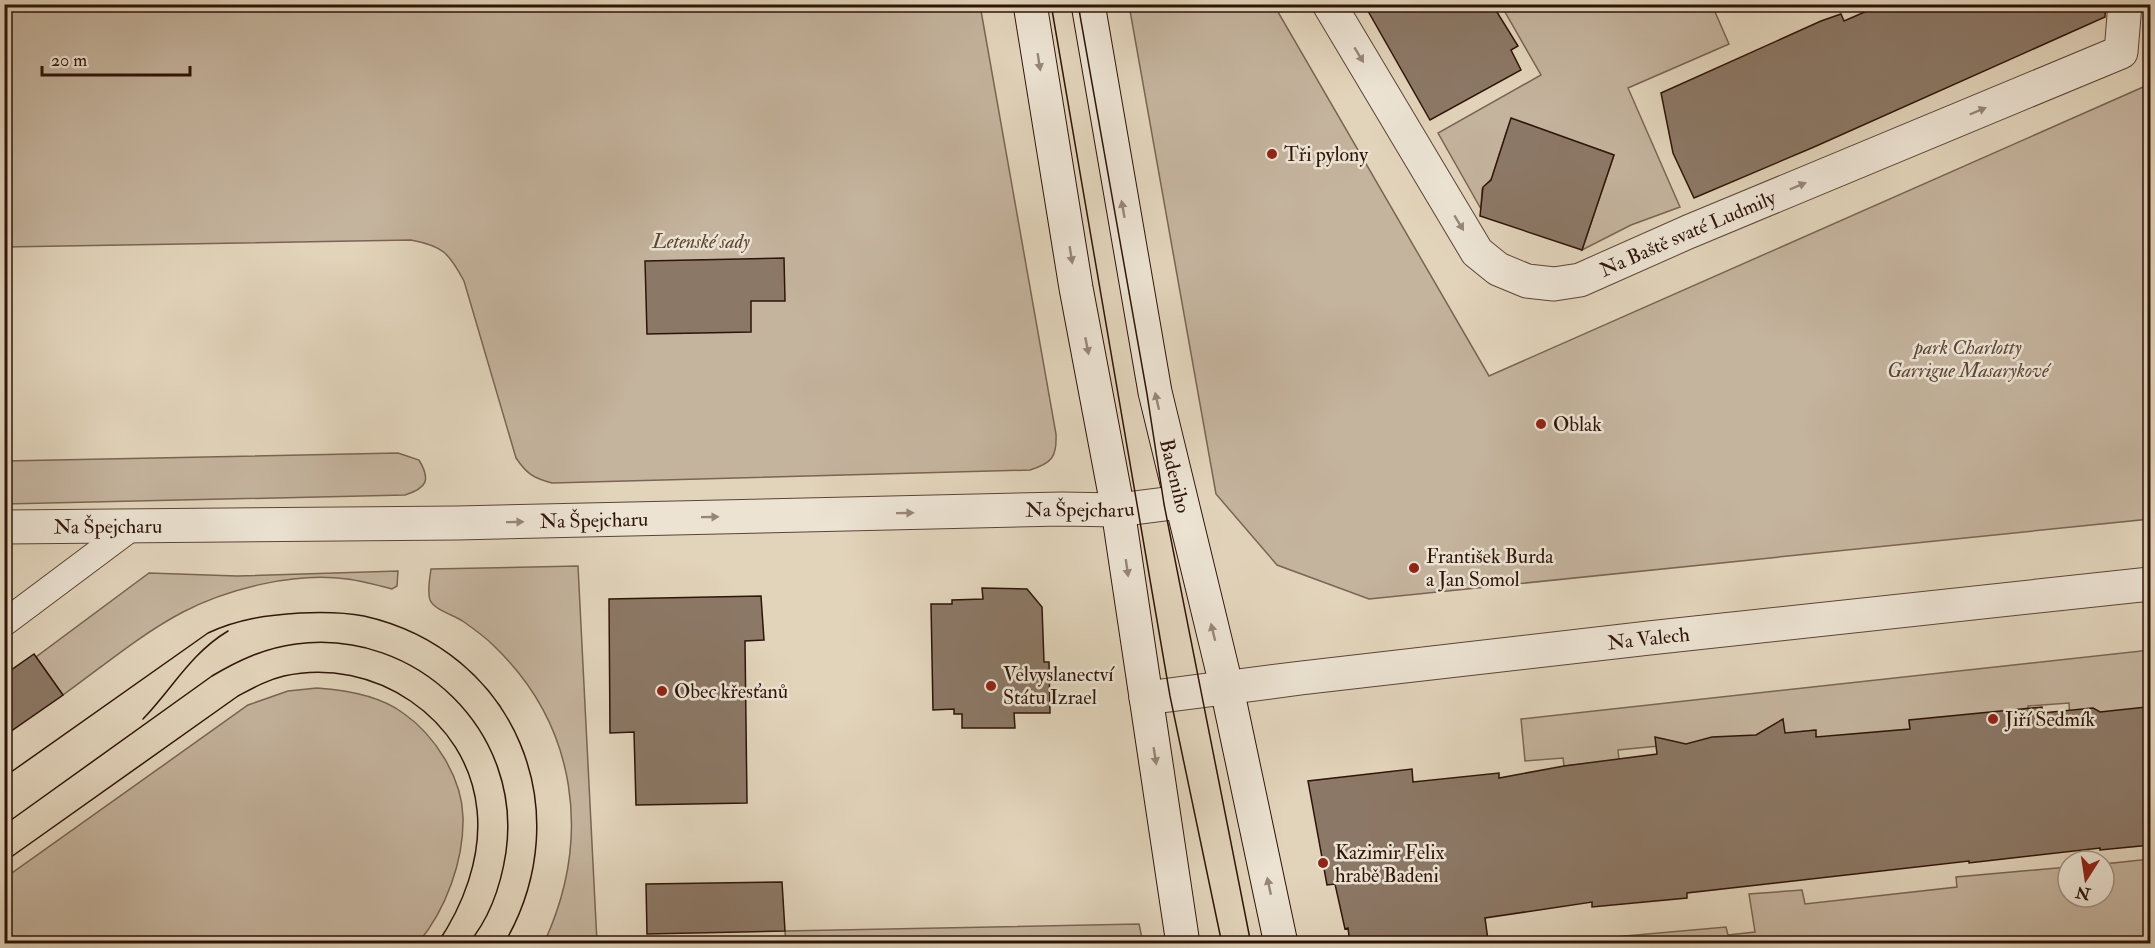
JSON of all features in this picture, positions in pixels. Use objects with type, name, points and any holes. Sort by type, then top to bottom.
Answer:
[{"type":"street","points":[[1030,4],[1076,288],[1118,510],[1183,944]]},
{"type":"street","name":"Badeniho","points":[[1088,4],[1155,392],[1227,689],[1281,944]]},
{"type":"street","name":"Na Baště svaté Ludmily","points":[[1329,4],[1477,252],[1498,269],[1507,273],[1527,281],[1554,284],[1580,280],[1688,232],[2121,52],[2125,4]]},
{"type":"street","name":"Na Špejcharu","points":[[4,527],[457,523],[1062,509],[1118,510],[1181,502]]},
{"type":"street","name":"Na Valech","points":[[1146,699],[1312,677],[1649,638],[2151,584]]},
{"type":"lane","points":[[4,623],[135,525]]},
{"type":"green space","name":"Letenské sady","points":[[4,5],[980,5],[1056,434],[1054,454],[1048,462],[1030,470],[552,483],[540,479],[527,472],[516,458],[464,281],[449,257],[438,248],[411,240],[5,247]]},
{"type":"green space","name":"park Charlotty Garrigue Masarykové","points":[[1129,5],[1274,5],[1489,376],[2150,84],[2150,519],[1369,599],[1277,565],[1216,494]]},
{"type":"green space","points":[[1501,5],[1712,5],[1729,44],[1628,88],[1680,207],[1631,225],[1582,250],[1614,155],[1546,131],[1507,130],[1492,178],[1482,189],[1481,209],[1438,133],[1541,75]]},
{"type":"green space","points":[[398,453],[419,460],[426,478],[422,486],[405,495],[5,504],[5,461]]},
{"type":"green space","points":[[578,566],[597,943],[544,943],[559,904],[568,864],[571,824],[568,785],[559,747],[544,711],[522,677],[483,636],[460,619],[433,604],[429,597],[429,584],[431,569]]},
{"type":"green space","points":[[398,571],[397,586],[392,589],[347,579],[306,578],[242,589],[201,603],[152,630],[63,695],[36,657],[149,573],[237,576]]},
{"type":"green space","points":[[2150,650],[2150,710],[2147,711],[2146,707],[2103,714],[2089,708],[2082,710],[2070,720],[2069,703],[2028,706],[2028,715],[1909,721],[1910,730],[1816,739],[1815,730],[1682,745],[1671,741],[1659,746],[1618,750],[1619,760],[1564,766],[1563,758],[1525,761],[1521,719]]},
{"type":"green space","points":[[317,688],[339,690],[373,698],[403,713],[415,722],[436,745],[458,787],[463,833],[457,867],[445,900],[418,943],[5,943],[5,878],[248,705],[288,691]]},
{"type":"green space","points":[[2150,859],[2150,943],[1546,943],[1726,927],[1728,935],[1755,932],[1749,894],[1802,890],[1805,904],[1957,887],[1956,877],[2056,868],[2056,909],[2116,909],[2116,863]]},
{"type":"green space","points":[[1139,924],[1143,943],[786,944],[785,931]]},
{"type":"building","points":[[1364,4],[1492,4],[1518,46],[1511,50],[1521,70],[1430,120]]},
{"type":"building","points":[[1883,4],[2106,4],[2105,17],[1694,198],[1673,153],[1661,93],[1821,21],[1841,14],[1844,21]]},
{"type":"building","points":[[1511,118],[1614,155],[1582,250],[1480,216],[1483,187],[1491,180]]},
{"type":"building","points":[[784,258],[785,301],[751,301],[751,332],[647,334],[645,261]]},
{"type":"building","name":"Velvyslanectví Státu Izrael","points":[[982,588],[1027,589],[1042,607],[1044,662],[1049,662],[1050,713],[1014,713],[1015,728],[962,728],[962,714],[954,714],[954,709],[933,710],[931,604],[952,604],[952,600],[983,599]]},
{"type":"building","name":"Obec křesťanů","points":[[761,596],[764,640],[745,641],[747,803],[636,805],[634,732],[610,733],[609,599]]},
{"type":"building","points":[[34,654],[63,695],[4,736],[4,675]]},
{"type":"building","points":[[2042,707],[2042,713],[2093,708],[2100,712],[2146,707],[2147,711],[2151,710],[2151,845],[2110,849],[2056,849],[2056,853],[1687,893],[1687,898],[1592,907],[1592,902],[1485,918],[1488,940],[1482,940],[1483,944],[1350,944],[1348,928],[1345,929],[1335,884],[1327,885],[1308,781],[1412,769],[1413,782],[1499,773],[1499,778],[1564,766],[1657,754],[1655,737],[1686,744],[1712,737],[1756,735],[1783,719],[1785,733],[1816,730],[1816,737],[1910,729],[1909,720]]},
{"type":"building","points":[[782,882],[785,931],[647,934],[646,884]]},
{"type":"tram line","points":[[1051,4],[1170,696],[1222,944]]},
{"type":"tram line","points":[[1078,4],[1147,394],[1164,504],[1251,944]]},
{"type":"tram line","points":[[4,777],[208,633],[219,628],[253,618],[300,613],[324,612],[364,616],[417,634],[461,663],[495,700],[520,743],[534,791],[536,841],[527,893],[504,944]]},
{"type":"tram line","points":[[143,719],[192,661],[228,631]]},
{"type":"tram line","points":[[4,825],[212,676],[242,660],[274,648],[296,644],[340,643],[382,653],[420,671],[453,697],[479,729],[497,767],[507,808],[506,852],[493,901],[483,923],[468,944]]},
{"type":"tram line","points":[[4,862],[238,696],[284,676],[317,672],[350,676],[382,685],[410,701],[435,722],[456,747],[470,777],[477,810],[477,845],[469,880],[455,914],[437,944]]},
{"type":"place","name":"Tři pylony","points":[[1272,154]]},
{"type":"place","name":"Oblak","points":[[1541,424]]},
{"type":"place","name":"František Burda a Jan Somol","points":[[1414,568]]},
{"type":"place","name":"Velvyslanectví Státu Izrael","points":[[991,686]]},
{"type":"place","name":"Obec křesťanů","points":[[662,691]]},
{"type":"place","name":"Jiří Sedmík","points":[[1993,719]]},
{"type":"place","name":"Kazimir Felix hrabě Badeni","points":[[1323,863]]}]
